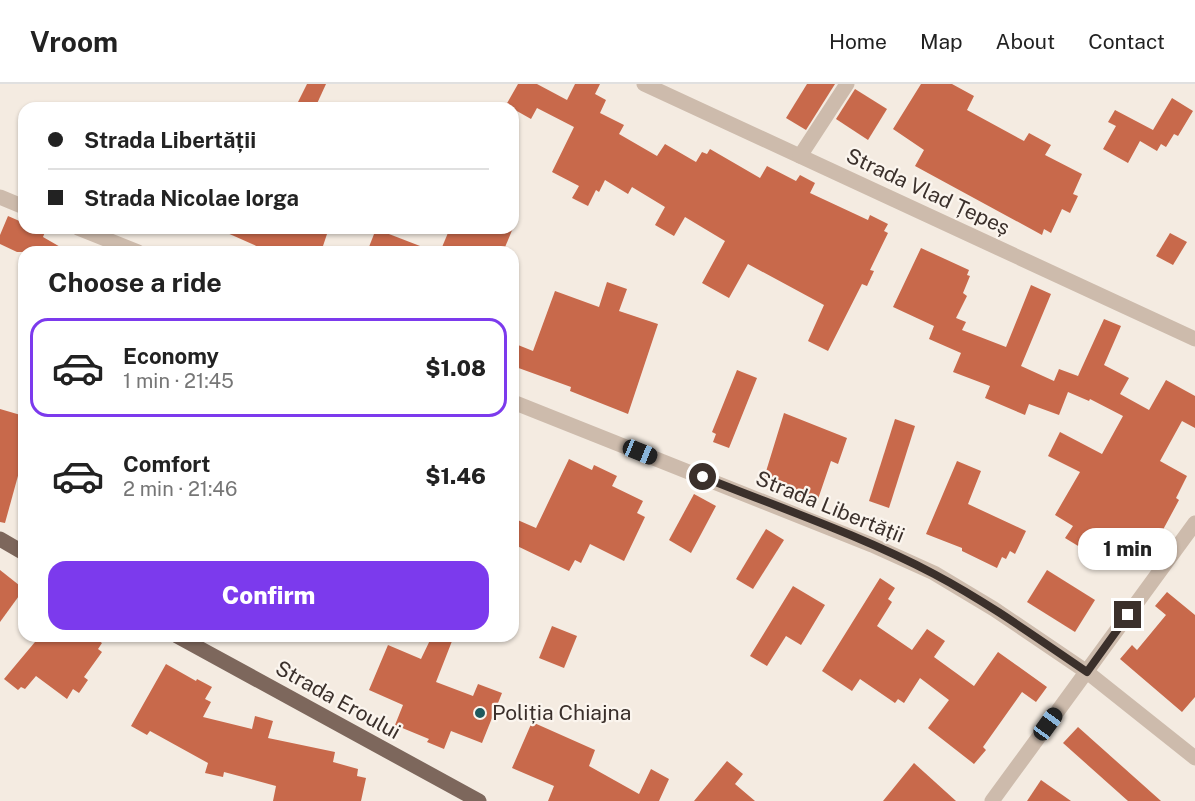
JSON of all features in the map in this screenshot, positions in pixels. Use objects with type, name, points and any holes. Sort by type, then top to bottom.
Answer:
[{"type":"main road","points":[[0,539],[18,550]]},
{"type":"main road","name":"Strada Eroului","points":[[188,642],[479,801]]},
{"type":"street","name":"Strada Vlad Țepeș","points":[[644,84],[1195,339]]},
{"type":"street","points":[[800,156],[847,84]]},
{"type":"street","points":[[0,197],[18,204]]},
{"type":"street","points":[[93,234],[123,246]]},
{"type":"street","name":"Strada Libertății","points":[[519,404],[872,545],[934,573],[994,609],[1087,672],[1195,758]]},
{"type":"street","points":[[992,801],[1195,523]]},
{"type":"building","points":[[307,84],[326,84],[318,102],[298,102]]},
{"type":"building","points":[[518,84],[537,84],[567,100],[575,84],[600,84],[595,94],[606,100],[600,113],[624,125],[619,134],[657,156],[665,144],[696,162],[702,152],[707,154],[710,149],[760,178],[767,166],[796,181],[800,175],[815,183],[810,193],[868,220],[870,215],[888,224],[884,231],[888,233],[870,270],[874,271],[867,286],[862,284],[828,351],[808,341],[824,305],[748,264],[729,298],[702,283],[725,241],[685,217],[674,236],[655,225],[665,207],[632,187],[628,194],[605,180],[599,192],[596,190],[588,206],[572,198],[579,186],[552,172],[574,127],[537,108],[531,119],[519,112],[519,102],[508,102]]},
{"type":"building","points":[[807,84],[835,84],[806,130],[786,118]]},
{"type":"building","points":[[921,84],[952,84],[974,96],[967,110],[1024,141],[1029,133],[1051,145],[1045,155],[1082,174],[1073,194],[1078,196],[1070,213],[1062,209],[1051,233],[1044,229],[1042,235],[915,166],[924,150],[893,129]]},
{"type":"building","points":[[855,89],[887,109],[868,140],[836,119]]},
{"type":"building","points":[[1172,98],[1193,111],[1178,136],[1174,134],[1166,147],[1161,144],[1157,151],[1140,141],[1128,163],[1103,149],[1116,126],[1108,122],[1115,110],[1153,130]]},
{"type":"building","points":[[8,216],[18,220],[18,234],[44,234],[43,237],[59,246],[18,246],[17,252],[0,244],[0,235]]},
{"type":"building","points":[[1170,233],[1187,242],[1173,265],[1156,256]]},
{"type":"building","points":[[230,234],[327,234],[323,246],[256,246]]},
{"type":"building","points":[[374,234],[389,234],[420,246],[369,246]]},
{"type":"building","points":[[448,234],[510,234],[506,246],[442,246]]},
{"type":"building","points":[[921,248],[969,270],[967,275],[970,276],[963,293],[967,296],[956,318],[966,322],[962,330],[1006,347],[1031,285],[1051,294],[1021,366],[1054,381],[1059,369],[1078,376],[1104,319],[1121,326],[1104,365],[1129,378],[1120,394],[1149,410],[1166,380],[1195,396],[1195,428],[1182,421],[1160,461],[1187,476],[1176,498],[1179,500],[1151,552],[1137,543],[1130,556],[1122,551],[1118,558],[1110,553],[1107,557],[1096,550],[1093,555],[1065,538],[1073,526],[1055,515],[1080,472],[1048,456],[1060,432],[1102,454],[1123,416],[1090,399],[1089,401],[1068,392],[1059,415],[1029,404],[1025,415],[985,398],[990,386],[953,372],[961,353],[929,339],[934,326],[893,307]]},
{"type":"building","points":[[607,282],[627,289],[619,311],[658,324],[628,414],[570,391],[571,387],[519,368],[519,345],[533,351],[555,291],[599,307]]},
{"type":"building","points":[[737,370],[757,378],[729,448],[713,442],[716,434],[712,432]]},
{"type":"building","points":[[0,409],[18,414],[18,476],[5,523],[0,522]]},
{"type":"building","points":[[784,413],[847,438],[838,464],[831,461],[817,502],[792,493],[794,488],[764,478]]},
{"type":"building","points":[[895,419],[915,426],[889,508],[869,501]]},
{"type":"building","points":[[569,459],[592,470],[594,465],[617,476],[612,486],[643,501],[637,513],[645,517],[624,561],[590,544],[581,563],[575,560],[569,571],[519,547],[519,521],[536,528]]},
{"type":"building","points":[[957,461],[981,471],[968,504],[1026,531],[1015,554],[1010,551],[1006,559],[1002,557],[997,568],[962,551],[962,548],[926,534]]},
{"type":"building","points":[[694,494],[716,506],[691,553],[669,540]]},
{"type":"building","points":[[766,529],[784,540],[753,589],[736,579]]},
{"type":"building","points":[[0,570],[18,584],[18,597],[0,622]]},
{"type":"building","points":[[1047,570],[1095,600],[1075,632],[1027,602]]},
{"type":"building","points":[[880,578],[895,588],[888,599],[892,602],[877,626],[912,650],[927,629],[945,641],[934,657],[974,686],[998,652],[1047,687],[1036,702],[1022,692],[983,747],[986,750],[974,764],[928,728],[949,700],[920,678],[904,703],[898,699],[895,703],[860,679],[852,691],[822,671]]},
{"type":"building","points":[[793,586],[825,605],[801,645],[786,636],[767,666],[750,656]]},
{"type":"building","points":[[1167,592],[1195,615],[1195,697],[1182,712],[1120,659],[1132,645],[1137,650],[1166,615],[1155,606]]},
{"type":"building","points":[[552,626],[577,636],[564,668],[539,658]]},
{"type":"building","points":[[35,642],[102,643],[98,649],[102,652],[84,677],[88,680],[79,693],[73,689],[67,699],[36,676],[25,689],[21,687],[18,690],[4,679]]},
{"type":"building","points":[[429,642],[452,642],[436,682],[473,696],[478,684],[502,693],[482,743],[451,731],[444,749],[427,742],[429,739],[395,725],[403,705],[369,690],[388,645],[421,659]]},
{"type":"building","points":[[166,664],[212,687],[205,699],[211,702],[203,717],[252,729],[255,716],[273,721],[268,738],[335,752],[333,762],[358,769],[357,776],[366,778],[361,801],[273,801],[276,786],[224,772],[223,777],[205,773],[208,763],[150,731],[147,735],[131,726]]},
{"type":"building","points":[[532,722],[595,750],[589,766],[639,794],[651,769],[669,779],[659,801],[548,801],[554,786],[512,768]]},
{"type":"building","points":[[1078,727],[1161,801],[1128,801],[1063,743]]},
{"type":"building","points":[[727,761],[743,774],[735,784],[755,801],[694,801]]},
{"type":"building","points":[[914,763],[956,801],[883,801]]},
{"type":"building","points":[[1041,780],[1071,801],[1027,801]]},
{"type":"place","name":"Poliția Chiajna","points":[[480,713]]},
{"type":"route","points":[[703,477],[872,545],[934,573],[994,609],[1087,672],[1128,615]]}]
